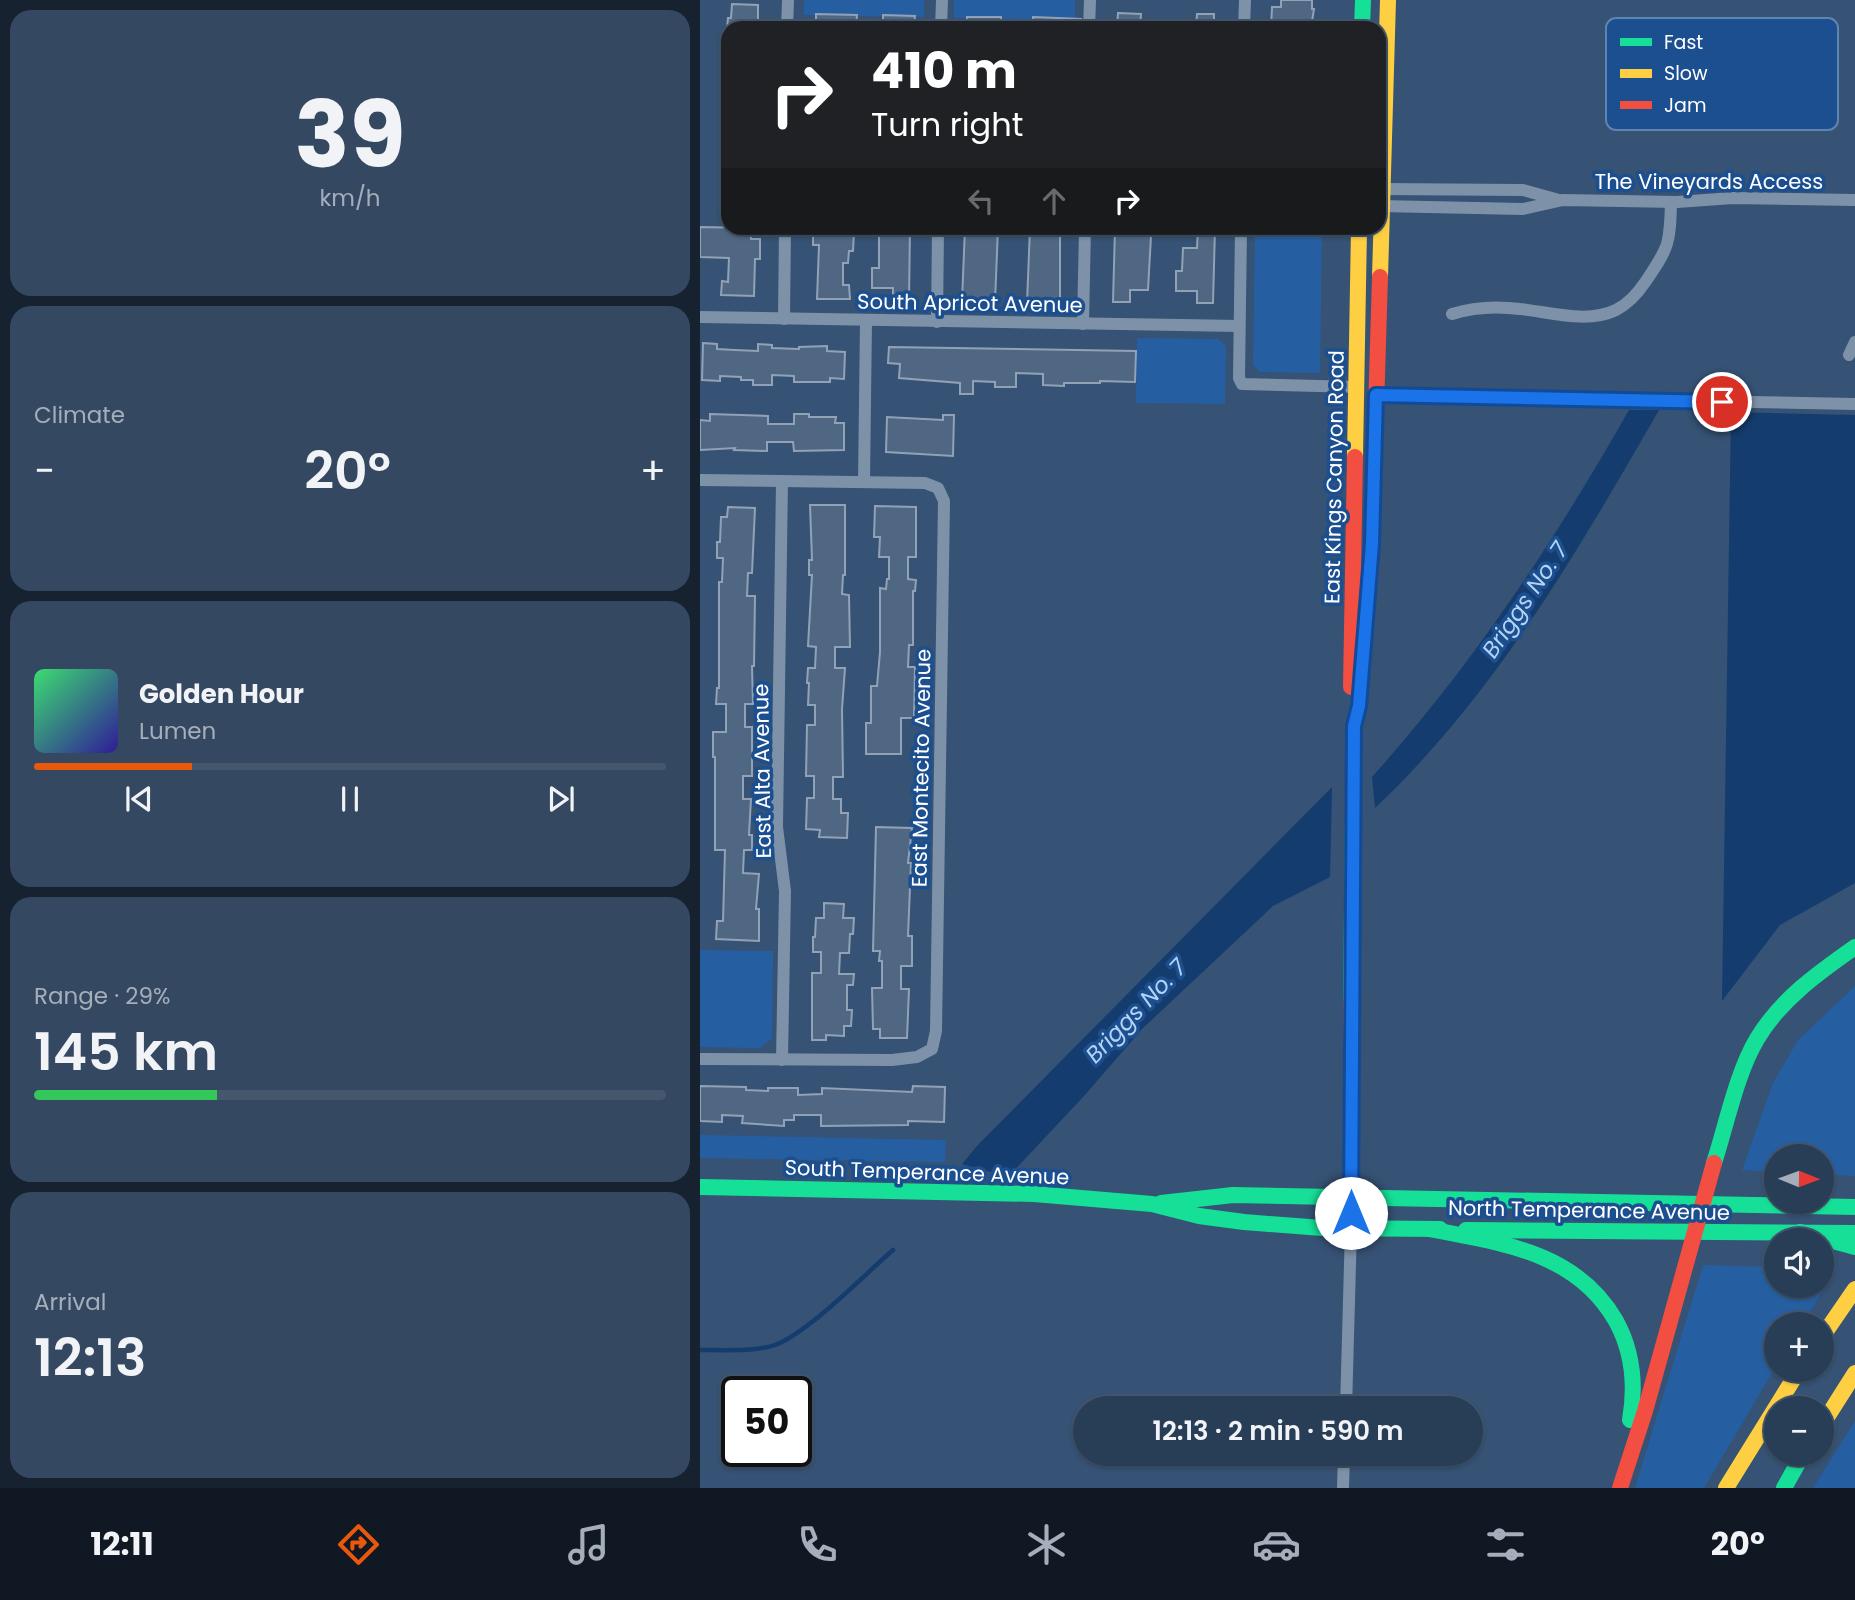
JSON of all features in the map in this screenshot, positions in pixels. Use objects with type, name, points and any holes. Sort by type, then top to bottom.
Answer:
[{"type":"main road","points":[[1362,21],[1363,0]]},
{"type":"main road","name":"East Kings Canyon Road","points":[[1386,54],[1388,0]]},
{"type":"main road","name":"East Kings Canyon Road","points":[[1354,726],[1350,706],[1359,235]]},
{"type":"main road","name":"East Kings Canyon Road","points":[[1350,1228],[1354,726],[1360,693],[1373,514],[1379,235]]},
{"type":"main road","points":[[1357,387],[1365,400],[1365,468],[1373,514]]},
{"type":"main road","points":[[1617,1488],[1745,1064],[1756,1040],[1778,1010],[1797,990],[1855,947]]},
{"type":"main road","name":"South Temperance Avenue","points":[[700,1187],[1034,1194],[1152,1204],[1219,1220],[1322,1228]]},
{"type":"main road","name":"South Temperance Avenue","points":[[1152,1204],[1233,1195],[1325,1197]]},
{"type":"main road","name":"North Temperance Avenue","points":[[1325,1197],[1855,1208]]},
{"type":"main road","name":"North Temperance Avenue","points":[[1322,1228],[1764,1232]]},
{"type":"main road","points":[[1429,1229],[1497,1244],[1552,1261],[1583,1278],[1608,1306],[1627,1345],[1633,1364],[1635,1385],[1617,1488]]},
{"type":"main road","name":"North Temperance Avenue","points":[[1834,1233],[1855,1233]]},
{"type":"main road","points":[[1834,1241],[1855,1247]]},
{"type":"main road","points":[[1834,1319],[1855,1289]]},
{"type":"main road","points":[[1834,1406],[1855,1373]]},
{"type":"main road","points":[[1726,1488],[1792,1382]]},
{"type":"main road","points":[[1784,1488],[1797,1466]]},
{"type":"street","points":[[787,21],[788,0]]},
{"type":"street","points":[[941,21],[942,0]]},
{"type":"street","points":[[1089,21],[1090,0]]},
{"type":"street","points":[[1244,21],[1245,0]]},
{"type":"street","name":"The Vineyards Access","points":[[1386,189],[1523,190],[1563,201]]},
{"type":"street","name":"The Vineyards Access","points":[[1386,206],[1523,209],[1563,201],[1671,202],[1733,198],[1855,200]]},
{"type":"street","points":[[1452,314],[1475,308],[1496,307],[1582,316],[1614,312],[1639,291],[1666,252],[1671,202]]},
{"type":"street","points":[[784,319],[785,235]]},
{"type":"street","points":[[937,321],[938,235]]},
{"type":"street","points":[[1083,324],[1085,235]]},
{"type":"street","points":[[1241,235],[1239,326],[1242,384],[1357,387]]},
{"type":"street","name":"South Apricot Avenue","points":[[700,317],[1239,326]]},
{"type":"street","points":[[700,480],[864,482],[866,320]]},
{"type":"street","points":[[1849,355],[1855,342]]},
{"type":"street","points":[[1376,395],[1855,404]]},
{"type":"street","name":"East Alta Avenue","points":[[782,481],[777,827],[785,891],[782,1060]]},
{"type":"street","name":"East Montecito Avenue","points":[[782,1060],[892,1060],[917,1057],[932,1049],[936,1031],[944,501],[939,488],[925,483],[864,482]]},
{"type":"street","points":[[700,1059],[782,1060]]},
{"type":"street","name":"East Kings Canyon Road","points":[[1346,1396],[1350,1228]]},
{"type":"street","points":[[1343,1488],[1344,1466]]},
{"type":"shaded area","points":[[804,0],[924,0],[924,17],[804,15]]},
{"type":"shaded area","points":[[954,0],[1075,0],[1075,20],[954,18]]},
{"type":"shaded area","points":[[1255,235],[1322,235],[1320,373],[1260,372],[1253,365]]},
{"type":"shaded area","points":[[1137,338],[1218,339],[1226,346],[1225,404],[1136,403]]},
{"type":"shaded area","points":[[700,950],[773,951],[772,1038],[760,1048],[700,1047]]},
{"type":"shaded area","points":[[1855,986],[1855,1176],[1834,1175],[1834,1144],[1764,1144],[1764,1171],[1742,1170],[1773,1083],[1798,1040]]},
{"type":"shaded area","points":[[700,1135],[946,1140],[945,1162],[700,1158]]},
{"type":"shaded area","points":[[1703,1265],[1764,1267],[1764,1298],[1818,1298],[1810,1312],[1764,1312],[1764,1382],[1767,1382],[1704,1488],[1635,1488]]},
{"type":"shaded area","points":[[1855,1421],[1855,1488],[1813,1488],[1827,1466],[1834,1466],[1834,1454]]},
{"type":"water","points":[[1629,410],[1659,410],[1565,568],[1496,670],[1458,718],[1418,765],[1375,808],[1372,777],[1445,690],[1511,600]]},
{"type":"water","points":[[1731,412],[1855,415],[1855,883],[1780,925],[1722,1001]]},
{"type":"water","points":[[1332,787],[1330,877],[1273,906],[1142,1029],[1008,1177],[962,1164],[977,1146]]},
{"type":"building","points":[[1281,0],[1312,0],[1312,21],[1271,21],[1272,7],[1281,7]]},
{"type":"building","points":[[732,4],[758,5],[758,21],[728,21],[731,18]]},
{"type":"building","points":[[1118,13],[1141,14],[1140,21],[1117,21]]},
{"type":"building","points":[[816,14],[857,15],[857,21],[816,21]]},
{"type":"building","points":[[1197,14],[1214,14],[1214,21],[1196,21]]},
{"type":"building","points":[[883,15],[915,16],[915,21],[883,21]]},
{"type":"building","points":[[967,17],[1001,17],[1001,21],[967,21]]},
{"type":"building","points":[[1033,17],[1081,19],[1081,21],[1033,21]]},
{"type":"building","points":[[700,227],[721,227],[721,235],[751,235],[751,239],[760,239],[760,259],[755,259],[754,296],[721,295],[722,281],[728,282],[729,258],[700,257]]},
{"type":"building","points":[[813,235],[854,235],[853,251],[849,251],[848,263],[843,263],[843,285],[849,285],[850,299],[817,299],[819,245],[813,245]]},
{"type":"building","points":[[879,235],[910,235],[909,300],[893,300],[893,288],[872,288],[872,268],[879,268]]},
{"type":"building","points":[[965,235],[998,235],[995,302],[962,301]]},
{"type":"building","points":[[1030,235],[1060,235],[1060,303],[1027,303]]},
{"type":"building","points":[[1115,235],[1151,236],[1148,290],[1130,290],[1130,302],[1113,302]]},
{"type":"building","points":[[1198,235],[1215,235],[1213,303],[1197,303],[1197,291],[1176,291],[1176,271],[1182,271],[1183,248],[1197,248]]},
{"type":"building","points":[[703,343],[717,344],[717,349],[758,351],[758,344],[772,345],[772,348],[799,349],[827,346],[827,351],[845,352],[844,379],[830,378],[830,382],[794,382],[794,376],[772,375],[772,385],[753,385],[753,380],[741,380],[741,377],[720,376],[720,381],[702,380]]},
{"type":"building","points":[[889,347],[1136,351],[1135,382],[1100,381],[1064,383],[1064,386],[1043,385],[1043,374],[1016,373],[1016,387],[995,387],[995,382],[973,381],[973,394],[960,394],[960,383],[899,378],[900,364],[888,363]]},
{"type":"building","points":[[710,414],[768,416],[768,424],[794,424],[794,414],[836,417],[835,423],[844,423],[844,450],[794,451],[793,442],[767,442],[767,451],[734,450],[735,448],[700,450],[700,420],[710,421]]},
{"type":"building","points":[[943,415],[954,415],[953,456],[886,452],[887,417],[943,420]]},
{"type":"building","points":[[810,505],[845,505],[845,575],[842,594],[849,595],[850,647],[835,647],[835,668],[845,668],[842,709],[843,777],[833,777],[833,799],[841,799],[841,813],[848,813],[847,838],[819,837],[820,830],[806,829],[807,798],[814,798],[814,776],[806,776],[807,725],[815,725],[815,705],[808,705],[807,683],[808,668],[815,668],[816,647],[808,646],[812,575],[809,575],[809,560],[812,560]]},
{"type":"building","points":[[875,506],[916,507],[916,557],[908,557],[908,579],[916,580],[913,591],[913,645],[909,645],[908,667],[915,667],[914,718],[901,718],[901,754],[866,754],[866,723],[871,723],[871,686],[877,686],[880,652],[880,588],[886,589],[889,579],[889,557],[879,557],[880,537],[874,537]]},
{"type":"building","points":[[728,507],[755,508],[752,573],[748,573],[747,596],[755,596],[753,704],[745,704],[745,727],[752,727],[752,776],[743,776],[743,799],[751,799],[749,835],[752,835],[752,850],[744,850],[743,873],[759,874],[756,909],[759,909],[759,941],[716,939],[717,921],[723,921],[725,850],[715,850],[713,732],[726,732],[726,704],[716,704],[719,688],[719,582],[722,582],[723,558],[717,558],[717,542],[720,542],[721,517],[727,517]]},
{"type":"building","points":[[876,827],[912,828],[908,863],[911,863],[908,936],[912,936],[912,966],[901,966],[901,989],[909,989],[907,1038],[880,1038],[880,1029],[873,1029],[872,988],[882,988],[880,951],[873,951]]},
{"type":"building","points":[[824,903],[844,904],[843,918],[854,918],[849,953],[840,953],[839,974],[854,974],[853,985],[847,985],[847,1010],[852,1010],[851,1026],[844,1026],[844,1036],[826,1035],[826,1040],[812,1040],[812,973],[821,973],[821,952],[813,952],[813,937],[816,918],[824,918]]},
{"type":"building","points":[[700,1086],[746,1087],[746,1090],[768,1091],[768,1088],[798,1088],[798,1095],[822,1094],[822,1088],[912,1092],[913,1086],[945,1087],[944,1122],[908,1121],[908,1125],[821,1126],[821,1115],[794,1115],[794,1120],[784,1120],[784,1126],[742,1123],[743,1116],[722,1115],[722,1122],[700,1121]]},
{"type":"waterway","name":"Briggs No. 7","points":[[700,1350],[758,1349],[789,1338],[820,1316],[893,1250]]},
{"type":"traffic: fast","points":[[1362,21],[1363,0]]},
{"type":"traffic: fast","points":[[1351,1002],[1354,726],[1359,706],[1364,647]]},
{"type":"traffic: fast","points":[[1714,1163],[1738,1083],[1750,1052],[1766,1025],[1788,1000],[1814,977],[1855,947]]},
{"type":"traffic: fast","points":[[700,1187],[1034,1194],[1152,1204],[1199,1216],[1244,1222],[1322,1228],[1440,1229]]},
{"type":"traffic: fast","points":[[1161,1203],[1233,1195],[1855,1207]]},
{"type":"traffic: fast","points":[[1429,1229],[1483,1239],[1534,1254],[1580,1279],[1599,1298],[1622,1333],[1632,1369],[1630,1420]]},
{"type":"traffic: fast","points":[[1466,1230],[1855,1233]]},
{"type":"traffic: fast","points":[[1834,1241],[1855,1247]]},
{"type":"traffic: fast","points":[[1784,1488],[1796,1466]]},
{"type":"traffic: slow","points":[[1386,69],[1388,0]]},
{"type":"traffic: slow","points":[[1355,457],[1359,235]]},
{"type":"traffic: slow","points":[[1380,277],[1381,235]]},
{"type":"traffic: slow","points":[[1834,1320],[1855,1289]]},
{"type":"traffic: slow","points":[[1834,1406],[1855,1373]]},
{"type":"traffic: slow","points":[[1726,1488],[1792,1382]]},
{"type":"traffic: jam","points":[[1364,647],[1372,544],[1380,277]]},
{"type":"traffic: jam","points":[[1351,687],[1355,457]]},
{"type":"traffic: jam","points":[[1351,1002],[1351,1228]]},
{"type":"traffic: jam","points":[[1620,1488],[1645,1411],[1714,1163]]},
{"type":"route","points":[[1351,1213],[1354,726],[1359,706],[1372,544],[1376,395],[1722,402]]}]
